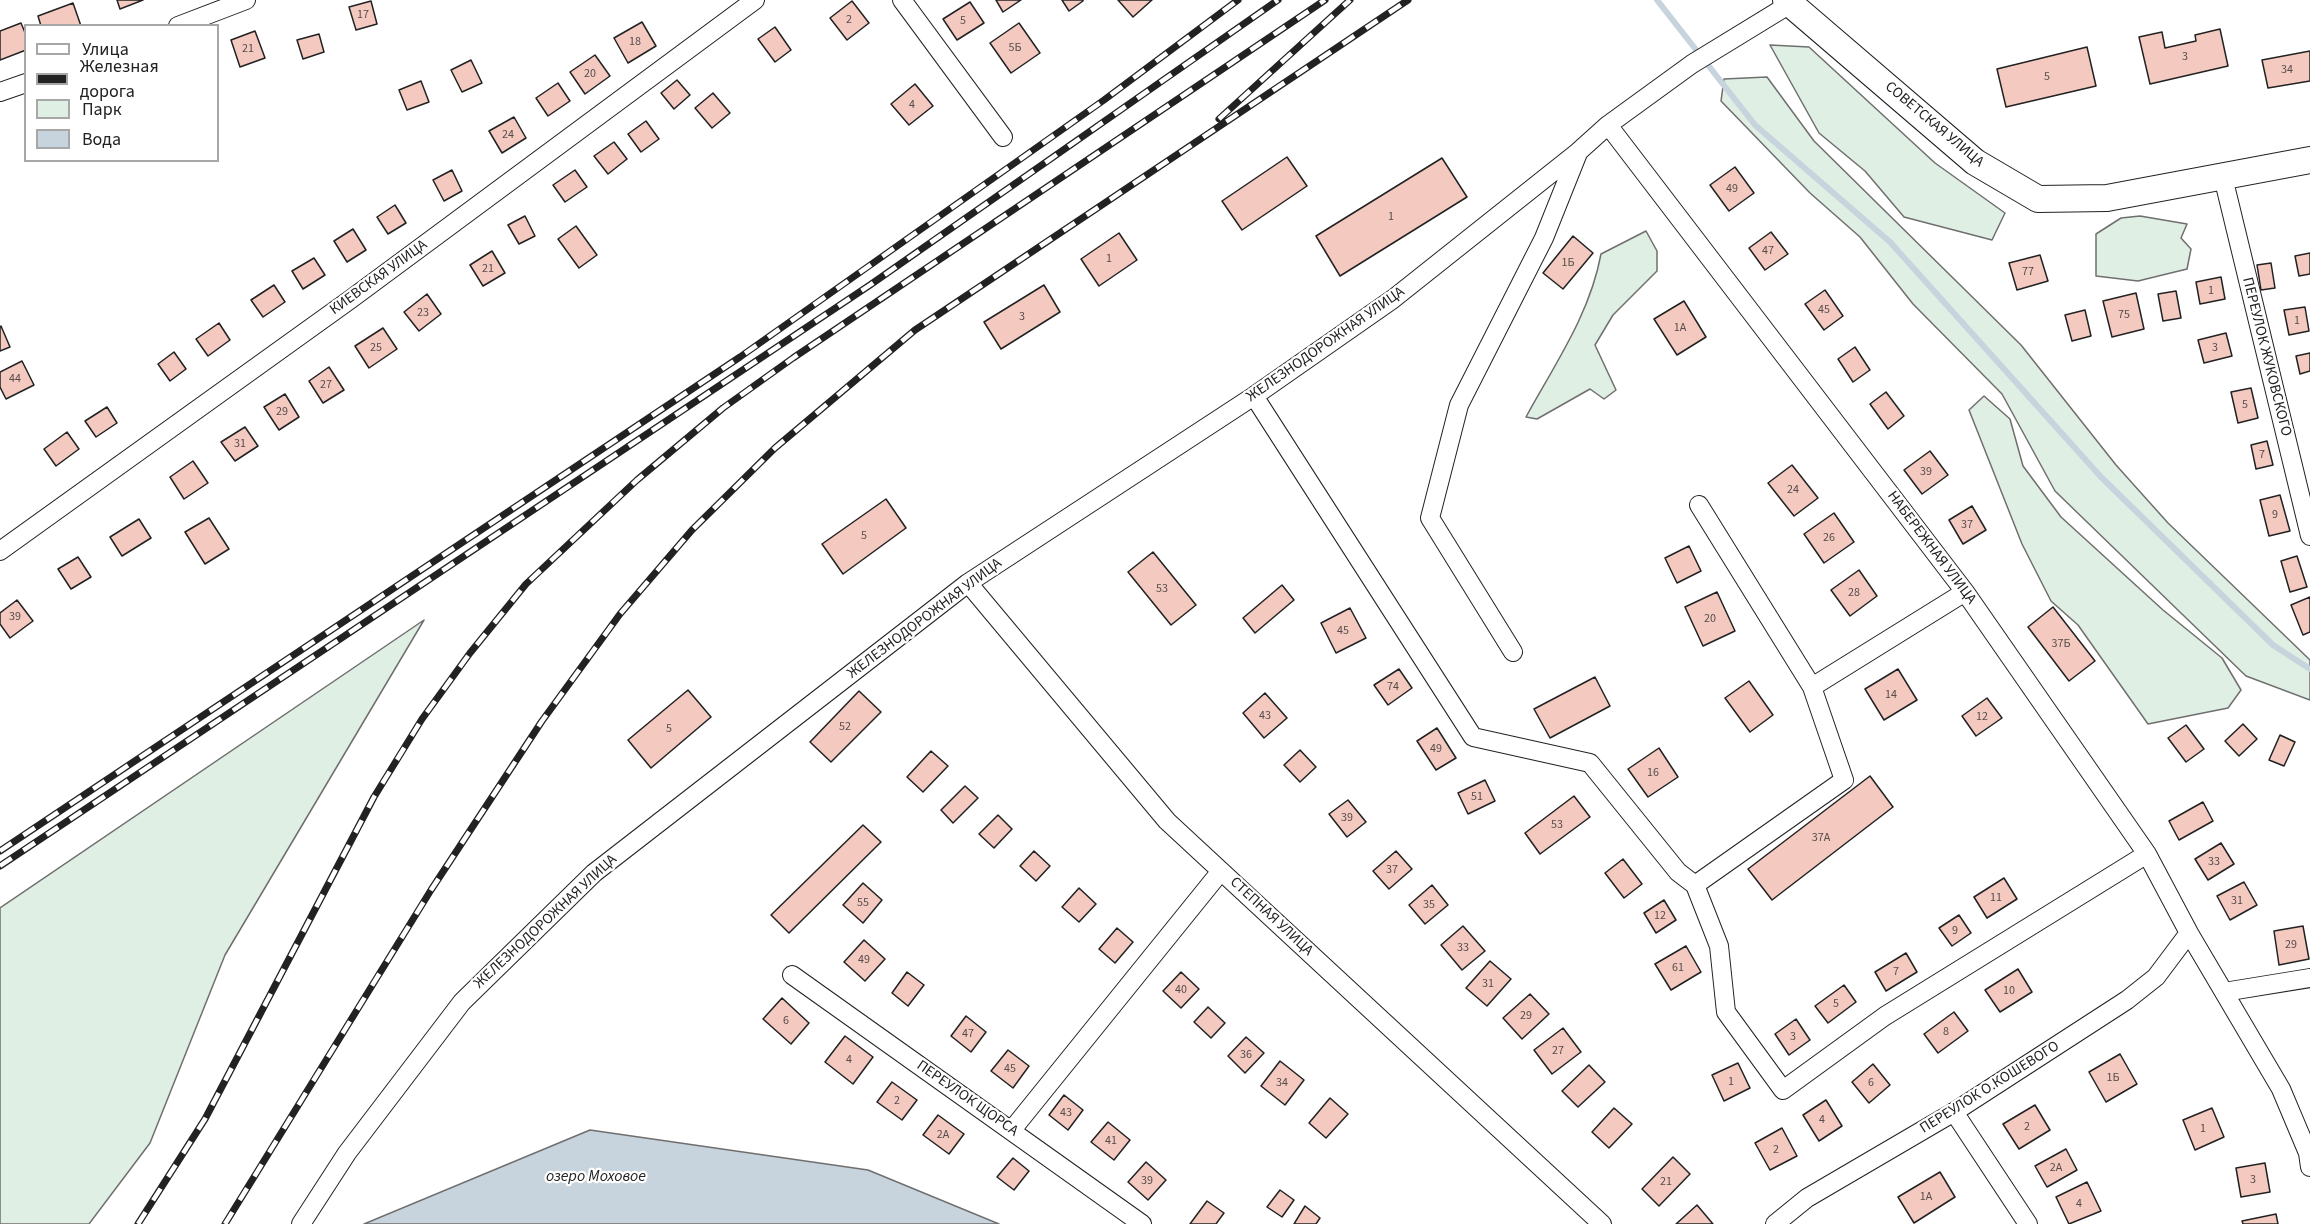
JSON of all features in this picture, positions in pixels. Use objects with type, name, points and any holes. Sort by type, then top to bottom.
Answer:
[{"type":"main road","name":"СОВЕТСКАЯ УЛИЦА","points":[[1788,2],[1976,162],[2038,199],[2107,198],[2310,160]]},
{"type":"street","points":[[183,24],[246,0]]},
{"type":"street","name":"КИЕВСКАЯ УЛИЦА","points":[[0,551],[342,306],[756,0]]},
{"type":"street","points":[[902,0],[1003,137]]},
{"type":"street","name":"ЖЕЛЕЗНОДОРОЖНАЯ УЛИЦА","points":[[301,1224],[347,1153],[462,1002],[594,873],[968,583],[1254,396],[1394,299],[1578,152],[1608,125],[1692,64],[1788,2]]},
{"type":"street","points":[[0,92],[24,84]]},
{"type":"street","name":"НАБЕРЕЖНАЯ УЛИЦА","points":[[1608,125],[1965,592],[2147,854],[2189,933],[2281,1089],[2309,1158]]},
{"type":"street","points":[[1513,652],[1430,518],[1459,405],[1544,238],[1578,152]]},
{"type":"street","name":"ПЕРЕУЛОК ЖУКОВСКОГО","points":[[2223,177],[2310,536]]},
{"type":"street","points":[[1254,396],[1473,737],[1590,763],[1678,872],[1695,885],[1719,946],[1726,1012],[1783,1090],[1885,1016],[2147,854]]},
{"type":"street","points":[[1695,885],[1844,780],[1812,687],[1699,505]]},
{"type":"street","name":"СТЕПНАЯ УЛИЦА","points":[[968,583],[1167,821],[1602,1224]]},
{"type":"street","points":[[1812,687],[1965,592]]},
{"type":"street","points":[[1011,1131],[1221,871]]},
{"type":"street","name":"ПЕРЕУЛОК О.КОШЕВОГО","points":[[1775,1224],[1808,1198],[1954,1112],[2127,1000],[2156,977],[2189,933]]},
{"type":"street","name":"ПЕРЕУЛОК ЩОРСА","points":[[792,975],[1142,1224]]},
{"type":"street","points":[[2224,992],[2310,978]]},
{"type":"street","points":[[1954,1112],[2028,1224]]},
{"type":"green space","points":[[1770,45],[1809,47],[1935,163],[2005,213],[1992,240],[1904,217],[1865,171],[1819,133]]},
{"type":"green space","points":[[1767,77],[1814,141],[2021,345],[2116,465],[2168,523],[2310,660],[2310,700],[2246,676],[2055,491],[2002,394],[1913,304],[1860,237],[1810,193],[1721,101],[1724,79]]},
{"type":"green space","points":[[2140,216],[2187,224],[2181,238],[2191,249],[2187,269],[2138,281],[2096,276],[2096,234],[2121,218]]},
{"type":"green space","points":[[1646,231],[1657,251],[1657,271],[1613,315],[1595,345],[1616,390],[1604,399],[1590,389],[1537,419],[1526,417],[1580,318],[1596,276],[1601,254]]},
{"type":"green space","points":[[1984,396],[2010,419],[2023,466],[2061,517],[2163,610],[2222,658],[2241,690],[2228,708],[2148,724],[2078,625],[2051,601],[2022,544],[1969,410]]},
{"type":"green space","points":[[424,620],[225,955],[150,1143],[89,1224],[0,1224],[0,908]]},
{"type":"water","name":"озеро Моховое","points":[[590,1130],[868,1170],[999,1224],[364,1224]]},
{"type":"building","points":[[117,0],[143,0],[120,9]]},
{"type":"building","points":[[996,0],[1021,0],[1003,12]]},
{"type":"building","points":[[1062,0],[1083,0],[1083,1],[1069,11]]},
{"type":"building","points":[[1118,0],[1152,0],[1133,17]]},
{"type":"building","points":[[371,1],[377,24],[356,30],[349,7]]},
{"type":"building","points":[[852,1],[869,23],[847,40],[830,18]]},
{"type":"building","points":[[970,2],[984,23],[957,40],[943,19]]},
{"type":"building","points":[[73,3],[80,24],[40,24],[38,16]]},
{"type":"building","points":[[642,22],[656,46],[628,63],[614,38]]},
{"type":"building","points":[[21,23],[24,30],[24,51],[0,60],[0,31]]},
{"type":"building","points":[[1019,23],[1040,53],[1011,73],[990,43]]},
{"type":"building","points":[[775,27],[791,50],[775,62],[758,39]]},
{"type":"building","points":[[2220,29],[2228,66],[2150,84],[2139,37],[2162,32],[2165,48],[2196,41],[2195,35]]},
{"type":"building","points":[[255,31],[265,58],[240,67],[231,40]]},
{"type":"building","points":[[319,34],[324,52],[303,59],[297,40]]},
{"type":"building","points":[[2087,47],[2096,86],[2006,107],[1997,69]]},
{"type":"building","points":[[2310,51],[2310,81],[2268,88],[2262,60]]},
{"type":"building","points":[[595,55],[610,76],[585,94],[570,72]]},
{"type":"building","points":[[471,60],[482,83],[462,92],[451,70]]},
{"type":"building","points":[[677,80],[690,95],[674,109],[661,93]]},
{"type":"building","points":[[421,81],[429,102],[407,110],[399,90]]},
{"type":"building","points":[[558,83],[570,101],[548,116],[536,98]]},
{"type":"building","points":[[915,84],[933,106],[909,125],[891,104]]},
{"type":"building","points":[[713,93],[730,113],[712,128],[695,108]]},
{"type":"building","points":[[514,117],[526,138],[502,153],[489,131]]},
{"type":"building","points":[[646,121],[659,139],[641,152],[628,134]]},
{"type":"building","points":[[614,142],[627,159],[608,174],[594,156]]},
{"type":"building","points":[[1287,157],[1307,186],[1242,230],[1222,201]]},
{"type":"building","points":[[1442,158],[1467,197],[1340,276],[1316,236]]},
{"type":"building","points":[[1735,167],[1754,193],[1729,211],[1710,185]]},
{"type":"building","points":[[452,170],[462,191],[444,201],[433,180]]},
{"type":"building","points":[[575,170],[587,187],[565,202],[553,185]]},
{"type":"building","points":[[395,205],[406,223],[388,234],[377,217]]},
{"type":"building","points":[[525,216],[535,236],[519,244],[508,225]]},
{"type":"building","points":[[576,226],[597,255],[579,268],[558,239]]},
{"type":"building","points":[[353,229],[366,250],[347,262],[334,241]]},
{"type":"building","points":[[1771,232],[1788,254],[1765,270],[1749,248]]},
{"type":"building","points":[[1119,233],[1137,260],[1099,286],[1081,259]]},
{"type":"building","points":[[1573,236],[1593,253],[1563,289],[1543,273]]},
{"type":"building","points":[[492,251],[505,273],[483,286],[470,265]]},
{"type":"building","points":[[2310,253],[2310,274],[2299,276],[2295,256]]},
{"type":"building","points":[[2040,255],[2048,281],[2017,290],[2009,263]]},
{"type":"building","points":[[314,258],[325,275],[303,289],[292,271]]},
{"type":"building","points":[[2271,263],[2275,288],[2261,290],[2257,265]]},
{"type":"building","points":[[2221,277],[2225,299],[2200,304],[2196,282]]},
{"type":"building","points":[[274,285],[285,302],[263,317],[251,300]]},
{"type":"building","points":[[1044,285],[1060,312],[1001,349],[984,322]]},
{"type":"building","points":[[1825,290],[1843,316],[1824,330],[1805,304]]},
{"type":"building","points":[[2176,291],[2181,318],[2163,321],[2158,294]]},
{"type":"building","points":[[2136,293],[2144,329],[2112,337],[2103,301]]},
{"type":"building","points":[[427,294],[441,314],[419,331],[404,312]]},
{"type":"building","points":[[1684,301],[1706,337],[1677,355],[1654,319]]},
{"type":"building","points":[[2305,307],[2309,331],[2289,335],[2284,310]]},
{"type":"building","points":[[2085,310],[2091,336],[2072,341],[2065,315]]},
{"type":"building","points":[[219,323],[230,340],[208,356],[196,339]]},
{"type":"building","points":[[0,327],[10,347],[0,351]]},
{"type":"building","points":[[383,328],[397,349],[369,368],[355,346]]},
{"type":"building","points":[[2226,333],[2232,356],[2204,363],[2198,340]]},
{"type":"building","points":[[1855,347],[1870,370],[1853,382],[1838,359]]},
{"type":"building","points":[[174,352],[186,369],[170,381],[158,364]]},
{"type":"building","points":[[2310,353],[2310,371],[2300,374],[2296,356]]},
{"type":"building","points":[[22,361],[34,385],[6,399],[0,387],[0,372]]},
{"type":"building","points":[[329,367],[344,390],[323,403],[309,381]]},
{"type":"building","points":[[2251,388],[2258,418],[2238,423],[2231,392]]},
{"type":"building","points":[[1886,392],[1904,416],[1888,429],[1870,404]]},
{"type":"building","points":[[285,394],[299,417],[279,430],[264,407]]},
{"type":"building","points":[[107,407],[117,423],[96,437],[85,421]]},
{"type":"building","points":[[245,427],[258,446],[235,461],[221,442]]},
{"type":"building","points":[[67,432],[79,449],[56,466],[44,449]]},
{"type":"building","points":[[2267,441],[2273,465],[2256,469],[2251,445]]},
{"type":"building","points":[[1930,451],[1948,475],[1922,494],[1904,470]]},
{"type":"building","points":[[193,461],[208,483],[184,499],[170,477]]},
{"type":"building","points":[[1792,465],[1818,498],[1794,516],[1768,483]]},
{"type":"building","points":[[2280,495],[2290,531],[2269,536],[2260,500]]},
{"type":"building","points":[[886,499],[906,528],[843,574],[822,544]]},
{"type":"building","points":[[1972,506],[1986,530],[1963,544],[1949,520]]},
{"type":"building","points":[[1834,513],[1854,542],[1824,563],[1804,534]]},
{"type":"building","points":[[209,518],[229,549],[205,564],[185,532]]},
{"type":"building","points":[[139,519],[151,538],[122,556],[110,537]]},
{"type":"building","points":[[1689,546],[1701,571],[1677,583],[1665,558]]},
{"type":"building","points":[[1153,552],[1196,605],[1171,625],[1128,572]]},
{"type":"building","points":[[2297,556],[2307,587],[2290,592],[2281,561]]},
{"type":"building","points":[[78,557],[91,577],[71,589],[58,569]]},
{"type":"building","points":[[1859,570],[1877,596],[1850,616],[1831,590]]},
{"type":"building","points":[[1282,585],[1294,600],[1255,633],[1243,618]]},
{"type":"building","points":[[1717,592],[1735,631],[1703,646],[1685,607]]},
{"type":"building","points":[[2310,597],[2310,632],[2303,635],[2291,605]]},
{"type":"building","points":[[17,600],[33,621],[10,638],[0,624],[0,613]]},
{"type":"building","points":[[2053,607],[2095,661],[2069,681],[2028,627]]},
{"type":"building","points":[[1350,608],[1366,638],[1336,653],[1321,623]]},
{"type":"building","points":[[1399,669],[1412,688],[1388,705],[1374,685]]},
{"type":"building","points":[[1898,669],[1917,700],[1884,720],[1865,689]]},
{"type":"building","points":[[1595,677],[1610,706],[1550,738],[1534,709]]},
{"type":"building","points":[[1749,681],[1773,715],[1750,732],[1725,698]]},
{"type":"building","points":[[688,690],[711,717],[651,768],[628,740]]},
{"type":"building","points":[[859,691],[881,712],[831,762],[810,742]]},
{"type":"building","points":[[1265,693],[1287,718],[1264,738],[1243,713]]},
{"type":"building","points":[[1987,698],[2002,718],[1976,736],[1962,716]]},
{"type":"building","points":[[2243,724],[2257,739],[2239,756],[2225,741]]},
{"type":"building","points":[[2186,725],[2204,749],[2186,762],[2168,738]]},
{"type":"building","points":[[1437,728],[1456,758],[1436,770],[1417,741]]},
{"type":"building","points":[[2280,735],[2295,742],[2284,766],[2269,760]]},
{"type":"building","points":[[1659,748],[1678,777],[1648,797],[1628,769]]},
{"type":"building","points":[[1300,750],[1316,767],[1300,782],[1284,765]]},
{"type":"building","points":[[931,751],[948,766],[923,792],[907,777]]},
{"type":"building","points":[[1870,776],[1893,807],[1772,900],[1748,869]]},
{"type":"building","points":[[1485,780],[1495,801],[1468,814],[1458,793]]},
{"type":"building","points":[[965,786],[978,798],[953,823],[941,810]]},
{"type":"building","points":[[1574,796],[1590,817],[1540,854],[1525,833]]},
{"type":"building","points":[[1348,800],[1366,822],[1347,837],[1329,814]]},
{"type":"building","points":[[2203,802],[2213,821],[2179,840],[2169,821]]},
{"type":"building","points":[[998,815],[1012,829],[994,848],[979,834]]},
{"type":"building","points":[[863,825],[881,842],[789,933],[771,915]]},
{"type":"building","points":[[2221,843],[2234,864],[2208,880],[2195,859]]},
{"type":"building","points":[[1034,851],[1050,866],[1036,881],[1020,866]]},
{"type":"building","points":[[1396,851],[1412,869],[1389,889],[1373,871]]},
{"type":"building","points":[[1623,859],[1642,884],[1624,898],[1605,873]]},
{"type":"building","points":[[2004,878],[2017,899],[1987,918],[1974,897]]},
{"type":"building","points":[[2244,882],[2257,905],[2230,920],[2217,896]]},
{"type":"building","points":[[863,883],[882,900],[863,923],[843,905]]},
{"type":"building","points":[[1432,885],[1448,905],[1425,924],[1409,905]]},
{"type":"building","points":[[1079,888],[1096,904],[1079,922],[1062,907]]},
{"type":"building","points":[[1664,900],[1676,920],[1656,933],[1644,913]]},
{"type":"building","points":[[1959,915],[1971,933],[1952,946],[1939,928]]},
{"type":"building","points":[[1463,926],[1485,951],[1462,970],[1441,945]]},
{"type":"building","points":[[2303,926],[2309,959],[2279,965],[2274,931]]},
{"type":"building","points":[[1117,928],[1133,942],[1115,963],[1099,949]]},
{"type":"building","points":[[864,940],[885,959],[865,981],[844,962]]},
{"type":"building","points":[[1686,946],[1701,972],[1671,990],[1655,964]]},
{"type":"building","points":[[1906,953],[1917,972],[1886,991],[1875,972]]},
{"type":"building","points":[[1490,961],[1511,979],[1487,1006],[1466,988]]},
{"type":"building","points":[[2018,969],[2032,992],[2000,1012],[1985,990]]},
{"type":"building","points":[[907,972],[924,985],[908,1006],[892,993]]},
{"type":"building","points":[[1181,972],[1199,989],[1181,1008],[1163,991]]},
{"type":"building","points":[[1844,985],[1856,1002],[1828,1023],[1815,1006]]},
{"type":"building","points":[[1530,994],[1549,1014],[1522,1039],[1503,1018]]},
{"type":"building","points":[[782,998],[809,1023],[791,1044],[763,1019]]},
{"type":"building","points":[[1208,1007],[1225,1023],[1211,1038],[1194,1022]]},
{"type":"building","points":[[1954,1012],[1968,1031],[1938,1053],[1924,1034]]},
{"type":"building","points":[[966,1016],[986,1032],[971,1052],[951,1036]]},
{"type":"building","points":[[1796,1019],[1810,1040],[1789,1055],[1775,1034]]},
{"type":"building","points":[[1563,1028],[1581,1052],[1552,1074],[1534,1050]]},
{"type":"building","points":[[845,1036],[873,1057],[853,1084],[825,1062]]},
{"type":"building","points":[[1246,1037],[1264,1053],[1245,1073],[1228,1056]]},
{"type":"building","points":[[1008,1050],[1029,1066],[1013,1088],[991,1071]]},
{"type":"building","points":[[2120,1054],[2137,1084],[2106,1102],[2089,1072]]},
{"type":"building","points":[[1280,1061],[1304,1080],[1285,1105],[1261,1086]]},
{"type":"building","points":[[1738,1063],[1750,1088],[1724,1101],[1712,1075]]},
{"type":"building","points":[[1873,1064],[1890,1085],[1869,1103],[1852,1082]]},
{"type":"building","points":[[1589,1065],[1605,1082],[1578,1107],[1562,1091]]},
{"type":"building","points":[[892,1082],[917,1100],[902,1120],[877,1102]]},
{"type":"building","points":[[1064,1095],[1083,1110],[1068,1130],[1049,1115]]},
{"type":"building","points":[[1330,1098],[1348,1114],[1326,1138],[1309,1123]]},
{"type":"building","points":[[1826,1100],[1842,1126],[1819,1141],[1803,1115]]},
{"type":"building","points":[[2035,1105],[2050,1130],[2019,1149],[2003,1124]]},
{"type":"building","points":[[1614,1108],[1632,1124],[1609,1148],[1592,1132]]},
{"type":"building","points":[[2212,1108],[2224,1137],[2195,1150],[2183,1120]]},
{"type":"building","points":[[938,1115],[964,1134],[949,1154],[923,1135]]},
{"type":"building","points":[[1108,1122],[1130,1140],[1114,1160],[1091,1142]]},
{"type":"building","points":[[1782,1128],[1797,1156],[1770,1170],[1755,1143]]},
{"type":"building","points":[[2066,1149],[2077,1170],[2047,1187],[2035,1166]]},
{"type":"building","points":[[1673,1157],[1690,1174],[1659,1206],[1642,1189]]},
{"type":"building","points":[[1013,1158],[1029,1171],[1014,1190],[997,1177]]},
{"type":"building","points":[[1146,1162],[1166,1180],[1148,1200],[1128,1182]]},
{"type":"building","points":[[2265,1163],[2270,1192],[2241,1197],[2236,1168]]},
{"type":"building","points":[[1940,1172],[1955,1197],[1914,1223],[1898,1197]]},
{"type":"building","points":[[2087,1182],[2101,1211],[2069,1224],[2056,1197]]},
{"type":"building","points":[[1280,1190],[1294,1200],[1282,1217],[1267,1207]]},
{"type":"building","points":[[1207,1201],[1224,1213],[1216,1224],[1190,1224]]},
{"type":"building","points":[[1697,1205],[1713,1224],[1676,1224]]},
{"type":"building","points":[[1305,1206],[1320,1218],[1316,1224],[1294,1224]]},
{"type":"building","points":[[2276,1214],[2278,1224],[2243,1224],[2242,1221]]},
{"type":"waterway","points":[[1657,0],[1755,125],[1890,242],[2101,477],[2273,645],[2310,669]]},
{"type":"railway","points":[[0,851],[740,357],[1104,100],[1238,0]]},
{"type":"railway","points":[[0,866],[870,285],[1278,0]]},
{"type":"railway","points":[[138,1224],[205,1119],[374,797],[422,719],[470,653],[526,584],[637,480],[723,408],[793,358],[1325,0]]},
{"type":"railway","points":[[1219,119],[1350,0]]},
{"type":"railway","points":[[225,1224],[431,890],[542,721],[620,614],[692,530],[775,448],[915,330],[1408,0]]}]
